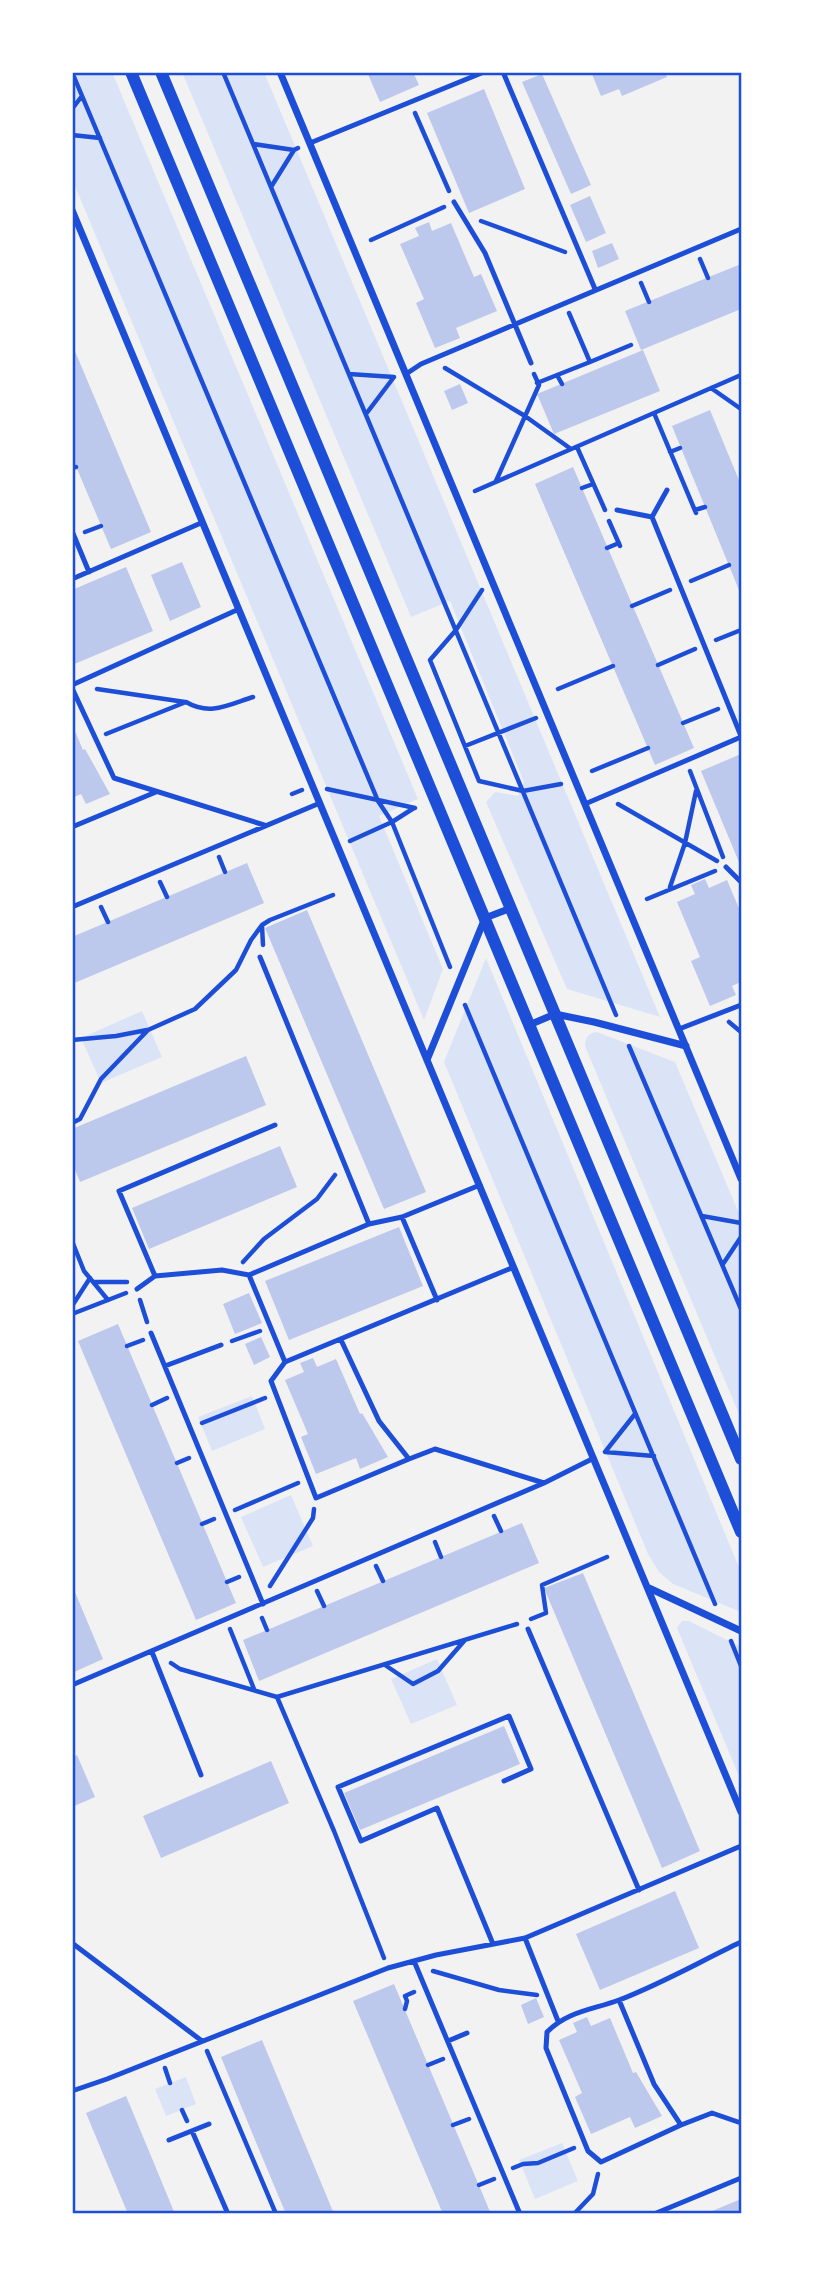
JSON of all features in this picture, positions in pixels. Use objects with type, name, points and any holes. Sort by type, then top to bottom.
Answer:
[{"type":"street","points":[[131,72],[741,1532]]},
{"type":"street","points":[[161,72],[741,1459]]},
{"type":"street","points":[[280,72],[741,1178]]},
{"type":"street","points":[[72,209],[741,1812]]},
{"type":"street","points":[[427,1060],[485,918],[511,908]]},
{"type":"street","points":[[529,1025],[555,1014],[686,1046]]},
{"type":"street","points":[[648,1588],[741,1631]]},
{"type":"lane","points":[[461,72],[464,80]]},
{"type":"lane","points":[[310,144],[484,72]]},
{"type":"lane","points":[[503,72],[595,289]]},
{"type":"lane","points":[[454,202],[485,253],[531,363]]},
{"type":"lane","points":[[406,374],[421,364],[741,229]]},
{"type":"lane","points":[[652,517],[667,490]]},
{"type":"lane","points":[[617,510],[652,517]]},
{"type":"lane","points":[[585,804],[741,736],[652,517]]},
{"type":"lane","points":[[72,579],[201,523]]},
{"type":"lane","points":[[72,531],[89,572]]},
{"type":"lane","points":[[239,609],[72,686],[114,778],[264,825]]},
{"type":"lane","points":[[72,827],[158,791]]},
{"type":"lane","points":[[72,907],[320,803]]},
{"type":"lane","points":[[726,867],[741,882]]},
{"type":"lane","points":[[260,957],[369,1224]]},
{"type":"lane","points":[[679,1030],[741,1005]]},
{"type":"lane","points":[[155,1276],[119,1191],[275,1125]]},
{"type":"lane","points":[[137,1289],[155,1276],[222,1270],[249,1275],[369,1224],[402,1217],[480,1185]]},
{"type":"lane","points":[[402,1217],[437,1300]]},
{"type":"lane","points":[[514,1267],[285,1362],[271,1381],[316,1498],[435,1449],[544,1483]]},
{"type":"lane","points":[[249,1275],[285,1362]]},
{"type":"lane","points":[[151,1333],[263,1604]]},
{"type":"lane","points":[[341,1340],[379,1421],[409,1459]]},
{"type":"lane","points":[[165,1366],[221,1345]]},
{"type":"lane","points":[[72,1685],[544,1483],[594,1458]]},
{"type":"lane","points":[[528,1629],[639,1889]]},
{"type":"lane","points":[[152,1652],[201,1775]]},
{"type":"lane","points":[[493,1944],[437,1808],[361,1841],[338,1787],[509,1716],[531,1769],[503,1781]]},
{"type":"lane","points":[[72,2091],[388,1968],[525,1938],[741,1846]]},
{"type":"lane","points":[[525,1938],[558,2021]]},
{"type":"lane","points":[[741,1942],[619,2000],[592,2007],[558,2021],[547,2032],[546,2048],[588,2151],[601,2162],[681,2124],[712,2113],[741,2123]]},
{"type":"lane","points":[[72,1943],[203,2042]]},
{"type":"lane","points":[[414,1961],[520,2214]]},
{"type":"lane","points":[[619,2000],[654,2084],[681,2124]]},
{"type":"lane","points":[[448,2042],[467,2033]]},
{"type":"lane","points":[[169,2140],[209,2124]]},
{"type":"lane","points":[[192,2131],[228,2214]]},
{"type":"lane","points":[[654,2214],[741,2178]]},
{"type":"path","points":[[72,72],[378,800],[392,822],[448,961]]},
{"type":"path","points":[[223,72],[615,1013]]},
{"type":"path","points":[[72,109],[82,96]]},
{"type":"path","points":[[371,240],[454,202],[411,102]]},
{"type":"path","points":[[72,135],[100,138]]},
{"type":"path","points":[[252,144],[294,150],[310,144]]},
{"type":"path","points":[[271,187],[294,150]]},
{"type":"path","points":[[459,213],[582,259]]},
{"type":"path","points":[[696,248],[708,278]]},
{"type":"path","points":[[565,302],[590,362]]},
{"type":"path","points":[[537,383],[631,345]]},
{"type":"path","points":[[616,351],[620,360]]},
{"type":"path","points":[[432,360],[525,416],[571,449]]},
{"type":"path","points":[[496,482],[539,385],[531,363]]},
{"type":"path","points":[[349,374],[394,377],[366,414]]},
{"type":"path","points":[[558,375],[562,384]]},
{"type":"path","points":[[475,491],[741,375]]},
{"type":"path","points":[[711,388],[741,408]]},
{"type":"path","points":[[654,413],[696,512],[705,507]]},
{"type":"path","points":[[577,447],[619,545],[607,548]]},
{"type":"path","points":[[670,452],[680,448]]},
{"type":"path","points":[[582,488],[593,484]]},
{"type":"path","points":[[485,585],[456,631],[429,660],[479,781],[523,791],[564,783]]},
{"type":"path","points":[[558,689],[613,666]]},
{"type":"path","points":[[84,687],[186,702],[199,710],[220,708],[253,697]]},
{"type":"path","points":[[95,738],[186,702]]},
{"type":"path","points":[[682,723],[728,705]]},
{"type":"path","points":[[465,746],[547,713]]},
{"type":"path","points":[[592,771],[648,748]]},
{"type":"path","points":[[686,761],[726,867]]},
{"type":"path","points":[[292,794],[313,786],[415,808],[392,822],[337,847]]},
{"type":"path","points":[[670,888],[685,842],[697,788]]},
{"type":"path","points":[[615,802],[726,867]]},
{"type":"path","points":[[648,898],[726,867]]},
{"type":"path","points":[[72,1040],[148,1030],[195,1009],[236,970],[262,925],[333,895]]},
{"type":"path","points":[[260,957],[263,945],[262,925]]},
{"type":"path","points":[[465,1005],[717,1607]]},
{"type":"path","points":[[72,1123],[80,1119],[100,1079],[148,1030]]},
{"type":"path","points":[[628,1043],[741,1309]]},
{"type":"path","points":[[234,1272],[264,1239],[317,1199],[344,1163]]},
{"type":"path","points":[[702,1216],[741,1223]]},
{"type":"path","points":[[723,1265],[741,1237]]},
{"type":"path","points":[[72,1241],[84,1270],[108,1300]]},
{"type":"path","points":[[91,1280],[146,1282]]},
{"type":"path","points":[[72,1306],[91,1280]]},
{"type":"path","points":[[72,1314],[137,1289],[151,1333]]},
{"type":"path","points":[[221,1345],[271,1327]]},
{"type":"path","points":[[194,1426],[270,1396]]},
{"type":"path","points":[[636,1413],[605,1452],[654,1456]]},
{"type":"path","points":[[226,1513],[308,1479]]},
{"type":"path","points":[[263,1604],[271,1584],[313,1518],[316,1498]]},
{"type":"path","points":[[152,1652],[180,1669],[277,1698],[546,1613],[542,1584],[607,1557]]},
{"type":"path","points":[[226,1620],[255,1690]]},
{"type":"path","points":[[384,1664],[413,1684],[438,1671],[465,1640]]},
{"type":"path","points":[[731,1642],[741,1666]]},
{"type":"path","points":[[277,1698],[334,1831],[388,1968]]},
{"type":"path","points":[[418,1971],[429,1970],[499,1990],[535,1996],[546,1991]]},
{"type":"path","points":[[203,2042],[276,2214]]},
{"type":"path","points":[[506,2171],[523,2164],[538,2163],[582,2145]]},
{"type":"path","points":[[574,2214],[593,2194],[601,2162]]},
{"type":"shaded area","points":[[72,72],[112,72],[418,799],[379,816],[443,969],[424,1020],[72,179]]},
{"type":"shaded area","points":[[182,72],[264,72],[660,1017],[567,989],[486,802],[495,792],[518,796],[524,782],[450,601],[411,617]]},
{"type":"shaded area","points":[[486,958],[741,1572],[741,1612],[673,1584],[659,1572],[648,1554],[444,1062]]},
{"type":"shaded area","points":[[142,1011],[162,1057],[101,1083],[81,1038]]},
{"type":"shaded area","points":[[597,1032],[675,1062],[741,1218],[741,1419],[585,1046],[588,1036]]},
{"type":"shaded area","points":[[252,1396],[265,1429],[212,1451],[198,1417]]},
{"type":"shaded area","points":[[291,1495],[313,1546],[263,1567],[241,1517]]},
{"type":"shaded area","points":[[682,1621],[689,1621],[741,1647],[741,1781],[677,1628]]},
{"type":"shaded area","points":[[437,1659],[457,1705],[411,1724],[391,1679]]},
{"type":"shaded area","points":[[186,2077],[196,2104],[166,2116],[155,2089]]},
{"type":"shaded area","points":[[562,2143],[578,2181],[535,2199],[519,2160]]},
{"type":"building","points":[[367,72],[413,72],[419,85],[380,102]]},
{"type":"building","points":[[591,72],[665,72],[667,77],[622,96],[619,89],[601,96]]},
{"type":"building","points":[[542,74],[591,185],[571,194],[522,82]]},
{"type":"building","points":[[484,89],[525,189],[469,213],[427,113]]},
{"type":"building","points":[[590,196],[606,233],[586,242],[570,205]]},
{"type":"building","points":[[429,222],[432,231],[451,223],[474,277],[481,274],[497,311],[456,328],[460,338],[435,348],[416,303],[424,299],[400,244],[419,236],[415,228]]},
{"type":"building","points":[[612,243],[619,259],[598,268],[592,251]]},
{"type":"building","points":[[741,264],[741,309],[641,350],[625,311]]},
{"type":"building","points":[[72,344],[151,532],[111,549],[72,457]]},
{"type":"building","points":[[643,350],[660,391],[554,434],[537,394]]},
{"type":"building","points":[[460,384],[468,403],[452,410],[444,391]]},
{"type":"building","points":[[710,410],[741,485],[741,595],[672,426]]},
{"type":"building","points":[[573,467],[694,748],[655,765],[535,484]]},
{"type":"building","points":[[182,562],[201,607],[170,621],[151,575]]},
{"type":"building","points":[[126,567],[153,631],[72,665],[72,590]]},
{"type":"building","points":[[72,724],[83,750],[85,749],[110,794],[86,804],[81,794],[72,798]]},
{"type":"building","points":[[741,754],[741,867],[701,771]]},
{"type":"building","points":[[247,863],[264,903],[72,984],[72,937]]},
{"type":"building","points":[[705,879],[709,888],[727,880],[741,913],[741,982],[732,986],[736,995],[710,1006],[691,961],[700,957],[677,902],[695,894],[691,885]]},
{"type":"building","points":[[307,910],[426,1192],[384,1209],[265,928]]},
{"type":"building","points":[[246,1056],[266,1105],[80,1182],[72,1162],[72,1129]]},
{"type":"building","points":[[280,1146],[297,1187],[149,1249],[132,1208]]},
{"type":"building","points":[[399,1227],[423,1286],[289,1340],[265,1281]]},
{"type":"building","points":[[249,1293],[262,1323],[235,1334],[223,1304]]},
{"type":"building","points":[[118,1324],[236,1603],[196,1620],[78,1341]]},
{"type":"building","points":[[261,1337],[270,1357],[254,1365],[245,1344]]},
{"type":"building","points":[[313,1358],[317,1367],[336,1359],[360,1414],[362,1413],[388,1457],[360,1469],[356,1458],[316,1474],[301,1437],[308,1434],[285,1380],[304,1372],[300,1363]]},
{"type":"building","points":[[522,1523],[539,1563],[259,1681],[243,1640]]},
{"type":"building","points":[[583,1573],[700,1851],[662,1868],[544,1588]]},
{"type":"building","points":[[72,1585],[103,1659],[72,1673]]},
{"type":"building","points":[[504,1726],[520,1764],[360,1830],[344,1793]]},
{"type":"building","points":[[77,1755],[95,1797],[72,1807],[72,1757]]},
{"type":"building","points":[[271,1761],[289,1803],[161,1858],[143,1816]]},
{"type":"building","points":[[675,1891],[699,1948],[600,1990],[576,1934]]},
{"type":"building","points":[[394,1984],[491,2214],[443,2214],[353,2001]]},
{"type":"building","points":[[536,1998],[544,2017],[528,2024],[521,2005]]},
{"type":"building","points":[[587,2017],[591,2026],[610,2018],[633,2073],[636,2072],[662,2116],[635,2128],[630,2117],[591,2134],[575,2097],[582,2093],[559,2040],[577,2032],[573,2023]]},
{"type":"building","points":[[262,2040],[334,2214],[286,2214],[253,2135],[221,2057]]},
{"type":"building","points":[[126,2096],[175,2214],[128,2214],[86,2113]]},
{"type":"building","points":[[741,2199],[741,2214],[705,2214]]}]
